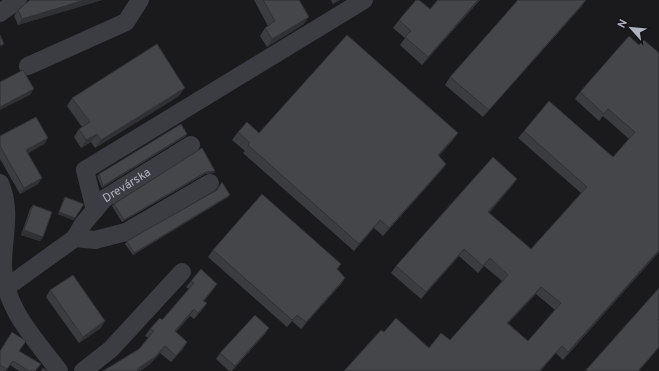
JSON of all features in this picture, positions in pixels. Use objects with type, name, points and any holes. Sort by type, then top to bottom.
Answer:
[{"type":"street","points":[[0,13],[18,0]]},
{"type":"street","points":[[28,66],[126,22],[140,0]]},
{"type":"street","points":[[95,210],[85,170],[364,0]]},
{"type":"street","name":"Drevárska","points":[[6,287],[75,238],[83,224],[104,199],[191,145]]},
{"type":"street","points":[[0,182],[4,191],[7,228],[3,265],[6,287],[19,318],[59,371]]},
{"type":"street","points":[[75,238],[95,240],[126,232],[210,183]]},
{"type":"street","points":[[83,371],[111,349],[182,272]]},
{"type":"building","points":[[30,0],[85,0],[22,19],[18,10]]},
{"type":"building","points":[[263,0],[299,0],[309,17],[272,39],[265,28],[275,21]]},
{"type":"building","points":[[416,0],[419,0],[430,9],[438,0],[478,0],[428,57],[405,37],[411,31],[399,20]]},
{"type":"building","points":[[518,0],[586,0],[489,110],[450,77]]},
{"type":"building","points":[[0,35],[4,44],[0,46]]},
{"type":"building","points":[[347,35],[458,133],[438,155],[446,164],[389,228],[380,220],[359,244],[248,145],[250,143],[238,132],[247,122],[259,133]]},
{"type":"building","points":[[629,36],[639,45],[644,40],[659,53],[659,250],[568,352],[562,346],[539,371],[344,371],[381,330],[384,332],[396,318],[429,348],[441,333],[450,340],[508,275],[490,258],[483,266],[464,249],[426,292],[396,266],[493,157],[517,179],[488,212],[531,249],[587,187],[524,131],[549,101],[613,157],[635,132],[608,109],[604,114],[580,92]],"holes":[[[541,287],[561,303],[528,341],[507,323]]]},
{"type":"building","points":[[157,44],[185,88],[101,140],[97,134],[86,140],[79,129],[90,122],[72,98]]},
{"type":"building","points":[[23,70],[34,89],[0,107],[0,82]]},
{"type":"building","points":[[36,117],[48,138],[26,150],[42,178],[24,188],[0,146],[0,136]]},
{"type":"building","points":[[181,124],[187,134],[103,186],[99,174]]},
{"type":"building","points":[[202,148],[215,171],[206,172],[124,220],[114,204]]},
{"type":"building","points":[[222,182],[230,195],[134,253],[127,241],[217,190]]},
{"type":"building","points":[[262,194],[341,264],[337,269],[345,278],[306,322],[297,315],[292,320],[213,250]]},
{"type":"building","points":[[65,197],[84,204],[75,218],[59,212]]},
{"type":"building","points":[[33,205],[52,212],[43,237],[24,230]]},
{"type":"building","points":[[201,269],[217,284],[203,301],[207,303],[198,313],[194,309],[175,331],[187,342],[176,356],[165,346],[155,357],[137,369],[138,371],[103,371],[139,349],[154,331],[150,329],[160,318],[162,320],[194,283],[191,281]]},
{"type":"building","points":[[73,275],[105,321],[83,337],[50,290]]},
{"type":"building","points":[[659,288],[659,347],[638,371],[586,371],[586,370]]},
{"type":"building","points":[[255,315],[269,328],[235,366],[220,353]]},
{"type":"building","points":[[12,332],[26,341],[19,351],[41,364],[35,371],[29,371],[13,361],[7,369],[0,365],[0,351]]}]
